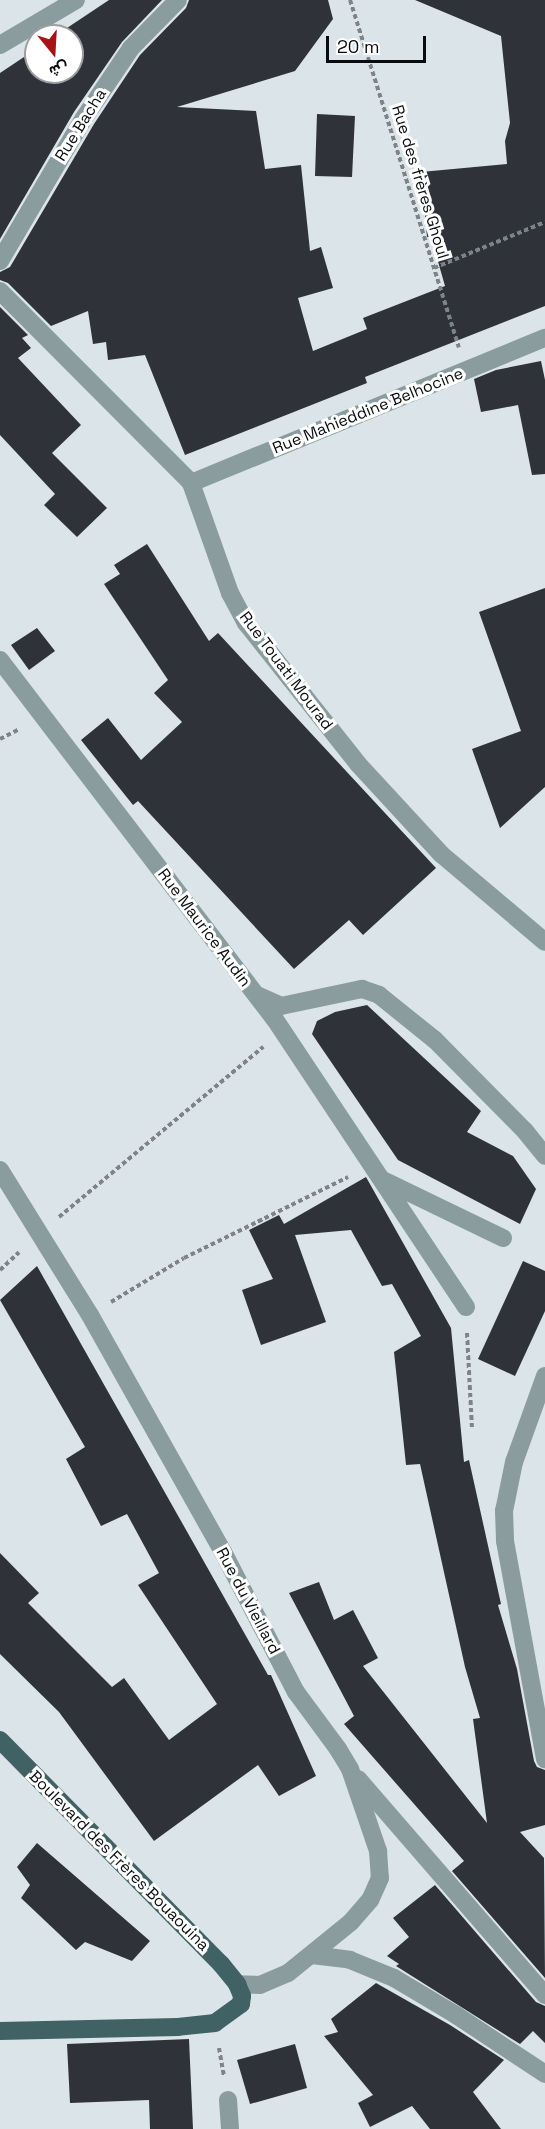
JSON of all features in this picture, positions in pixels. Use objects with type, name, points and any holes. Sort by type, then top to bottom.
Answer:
[{"type":"main road","name":"Boulevard des Frères Bouaouina","points":[[0,1740],[213,1956],[237,1984]]},
{"type":"main road","points":[[0,2031],[178,2027],[215,2023],[241,2004],[237,1984]]},
{"type":"street","points":[[0,45],[76,0]]},
{"type":"street","name":"Rue Bacha","points":[[0,261],[95,100],[131,48],[178,0]]},
{"type":"street","name":"Rue Touati Mourad","points":[[0,291],[191,483],[230,593],[246,623],[358,764],[441,855],[545,942]]},
{"type":"street","name":"Rue Mahieddine Belhocine","points":[[191,483],[545,338]]},
{"type":"street","name":"Rue Maurice Audin","points":[[0,660],[255,995],[281,1006],[362,989],[379,995],[435,1040],[525,1131],[545,1156]]},
{"type":"street","points":[[255,995],[384,1180],[466,1307]]},
{"type":"street","name":"Rue du Vieillard","points":[[0,1170],[90,1315],[223,1552],[296,1692],[350,1769],[378,1851],[380,1878],[370,1900],[351,1922],[288,1973],[260,1985],[237,1984]]},
{"type":"street","points":[[384,1180],[503,1238]]},
{"type":"street","points":[[545,1376],[514,1462],[504,1511],[505,1541],[545,1759]]},
{"type":"street","points":[[350,1769],[545,1995]]},
{"type":"street","points":[[312,1955],[350,1960],[394,1978],[456,2014],[545,2074]]},
{"type":"street","points":[[228,2100],[230,2129]]},
{"type":"path","name":"Rue des frères Ghoul","points":[[350,0],[466,371]]},
{"type":"path","points":[[434,268],[545,222]]},
{"type":"path","points":[[0,1270],[39,1233],[282,1031]]},
{"type":"path","points":[[90,1315],[184,1258],[372,1165]]},
{"type":"path","points":[[466,1307],[472,1428]]},
{"type":"path","points":[[215,2023],[228,2100]]},
{"type":"building","points":[[109,0],[162,0],[122,42],[74,112],[0,239],[0,73],[24,57],[24,84],[84,84],[84,24],[73,24]]},
{"type":"building","points":[[189,0],[328,0],[333,19],[295,71],[177,107],[256,111],[265,169],[301,165],[310,251],[321,247],[333,288],[298,298],[313,351],[367,329],[363,318],[445,286],[431,237],[427,237],[421,172],[507,164],[505,141],[510,123],[501,36],[415,0],[545,0],[545,306],[365,377],[367,383],[185,455],[145,355],[108,360],[106,342],[93,344],[88,311],[51,326],[8,283],[0,280],[0,272],[10,267],[94,124],[140,55],[186,8]]},
{"type":"building","points":[[317,114],[355,116],[352,177],[315,176]]},
{"type":"building","points":[[0,307],[28,335],[22,338],[31,348],[18,358],[81,425],[52,453],[107,508],[77,537],[44,505],[55,494],[0,435]]},
{"type":"building","points":[[541,361],[545,380],[545,474],[532,475],[518,405],[481,412],[474,379],[496,370]]},
{"type":"building","points":[[147,544],[209,641],[218,633],[436,868],[363,935],[349,920],[294,969],[138,801],[133,805],[81,740],[108,718],[141,760],[182,722],[154,693],[168,680],[104,584],[120,574],[114,565]]},
{"type":"building","points":[[545,588],[545,787],[500,828],[472,749],[521,731],[479,612]]},
{"type":"building","points":[[37,628],[55,651],[29,670],[11,645]]},
{"type":"building","points":[[367,1005],[481,1111],[467,1132],[513,1156],[536,1189],[520,1224],[398,1160],[312,1034],[317,1021],[335,1012]]},
{"type":"building","points":[[366,1177],[451,1328],[464,1462],[469,1460],[501,1604],[498,1605],[517,1669],[534,1761],[537,1767],[545,1770],[545,1825],[520,1832],[544,1858],[545,1978],[452,1871],[464,1861],[344,1724],[354,1716],[289,1593],[319,1582],[334,1620],[353,1610],[378,1658],[363,1666],[487,1823],[473,1719],[480,1718],[465,1667],[420,1464],[406,1465],[394,1352],[421,1336],[392,1284],[382,1286],[351,1230],[295,1235],[326,1322],[261,1345],[242,1290],[273,1279],[249,1230],[279,1215],[284,1224]]},
{"type":"building","points":[[523,1261],[545,1271],[545,1311],[515,1376],[478,1359]]},
{"type":"building","points":[[37,1266],[268,1675],[271,1675],[316,1776],[279,1796],[258,1765],[154,1841],[59,1712],[0,1654],[0,1553],[39,1593],[28,1603],[112,1687],[124,1678],[169,1740],[217,1704],[138,1585],[159,1573],[127,1514],[101,1526],[66,1459],[85,1447],[0,1300]]},
{"type":"building","points":[[37,1843],[150,1941],[132,1961],[85,1942],[76,1950],[21,1898],[30,1885],[17,1867]]},
{"type":"building","points":[[435,1885],[536,2002],[545,2006],[545,2043],[533,2031],[520,2044],[396,1966],[399,1964],[387,1956],[409,1937],[393,1918]]},
{"type":"building","points":[[376,1983],[450,2025],[504,2060],[473,2092],[501,2129],[430,2129],[412,2106],[370,2127],[358,2103],[373,2095],[324,2036],[338,2032],[331,2019]]},
{"type":"building","points":[[189,2039],[193,2129],[150,2129],[149,2100],[70,2103],[67,2044]]},
{"type":"building","points":[[295,2044],[307,2088],[250,2104],[237,2060]]}]
